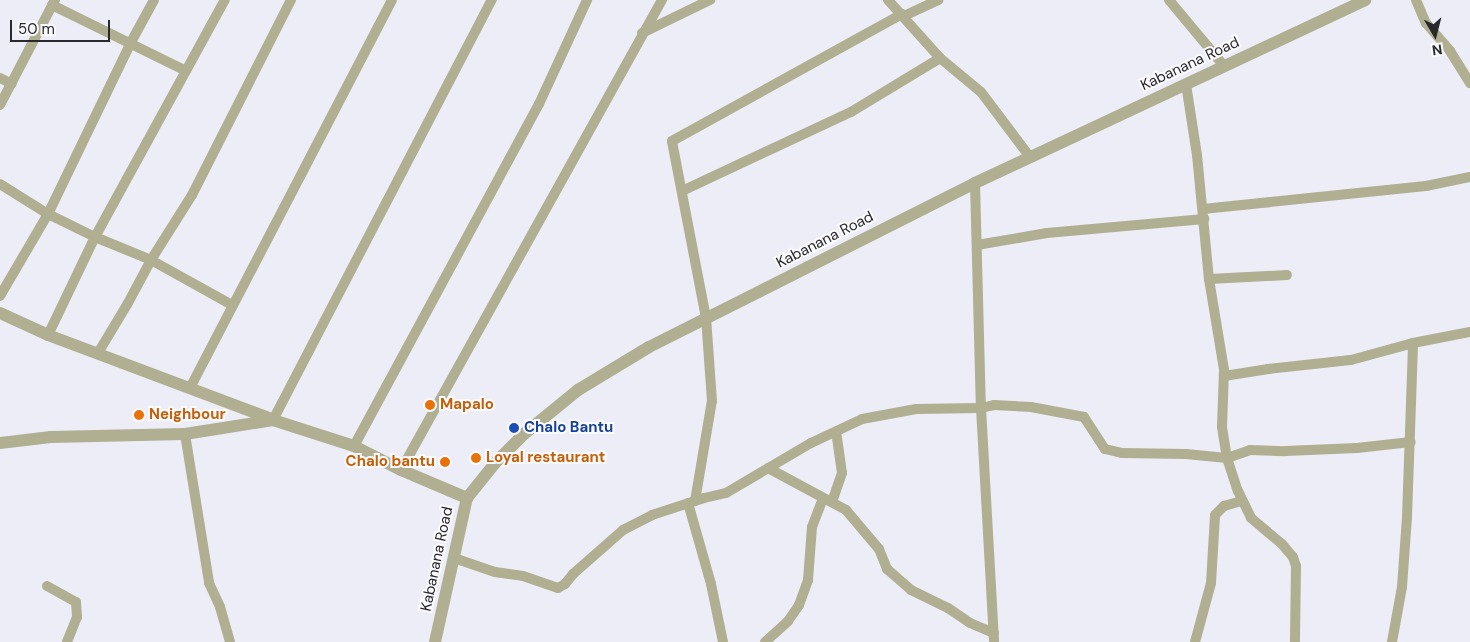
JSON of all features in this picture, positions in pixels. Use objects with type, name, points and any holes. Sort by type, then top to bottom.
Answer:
[{"type":"street","points":[[0,296],[48,214],[130,44],[154,0]]},
{"type":"street","points":[[48,335],[96,237],[225,0]]},
{"type":"street","points":[[98,353],[151,260],[192,195],[291,0]]},
{"type":"street","points":[[190,388],[392,0]]},
{"type":"street","points":[[273,420],[492,0]]},
{"type":"street","points":[[354,446],[539,104],[587,0]]},
{"type":"street","points":[[401,470],[662,0]]},
{"type":"street","points":[[642,34],[710,0]]},
{"type":"street","points":[[888,0],[940,58],[981,92],[1030,157]]},
{"type":"street","points":[[723,642],[692,502],[712,401],[706,318],[672,141],[903,15],[938,0]]},
{"type":"street","points":[[1168,0],[1224,66]]},
{"type":"street","name":"Kabanana Road","points":[[436,642],[467,498],[495,463],[557,405],[624,361],[975,182],[1365,0]]},
{"type":"street","points":[[1416,0],[1426,23],[1450,51],[1470,83]]},
{"type":"street","points":[[0,105],[53,2],[130,44],[186,71]]},
{"type":"street","points":[[682,191],[851,112],[940,58]]},
{"type":"street","points":[[0,78],[12,84]]},
{"type":"street","points":[[1186,84],[1203,214],[1209,279],[1224,376],[1222,427],[1227,458],[1250,518],[1282,544],[1293,557],[1296,566],[1295,642]]},
{"type":"street","points":[[977,245],[1047,233],[1426,186],[1470,177]]},
{"type":"street","points":[[975,182],[981,408],[994,637]]},
{"type":"street","points":[[0,184],[48,214],[151,260],[232,305]]},
{"type":"street","points":[[1209,279],[1287,275]]},
{"type":"street","points":[[0,313],[48,335],[273,420],[354,446],[401,470],[467,498]]},
{"type":"street","points":[[1224,376],[1351,360],[1413,343],[1470,332]]},
{"type":"street","points":[[1392,642],[1402,587],[1411,442],[1413,343]]},
{"type":"street","points":[[454,558],[495,572],[523,576],[558,588],[565,584],[573,574],[623,530],[652,515],[692,502],[726,494],[768,468],[862,420],[916,409],[981,408],[994,405],[1031,407],[1084,417],[1105,449],[1122,453],[1186,454],[1227,458],[1250,450],[1285,451],[1357,448],[1411,442]]},
{"type":"street","points":[[0,443],[51,437],[185,434],[273,420]]},
{"type":"street","points":[[765,642],[788,621],[800,605],[808,580],[812,527],[842,473],[836,432]]},
{"type":"street","points":[[185,434],[209,583],[220,607],[230,642]]},
{"type":"street","points":[[768,468],[846,510],[865,530],[879,549],[887,569],[895,578],[930,601],[994,637]]},
{"type":"street","points":[[1195,642],[1211,583],[1215,515],[1224,506],[1242,501]]},
{"type":"street","points":[[48,586],[76,602],[77,617],[68,642]]},
{"type":"place","name":"Mapalo","points":[[430,405]]},
{"type":"place","name":"Neighbour","points":[[139,415]]},
{"type":"place","name":"Chalo Bantu","points":[[514,428]]},
{"type":"place","name":"Loyal restaurant","points":[[476,458]]},
{"type":"place","name":"Chalo bantu","points":[[445,462]]}]
